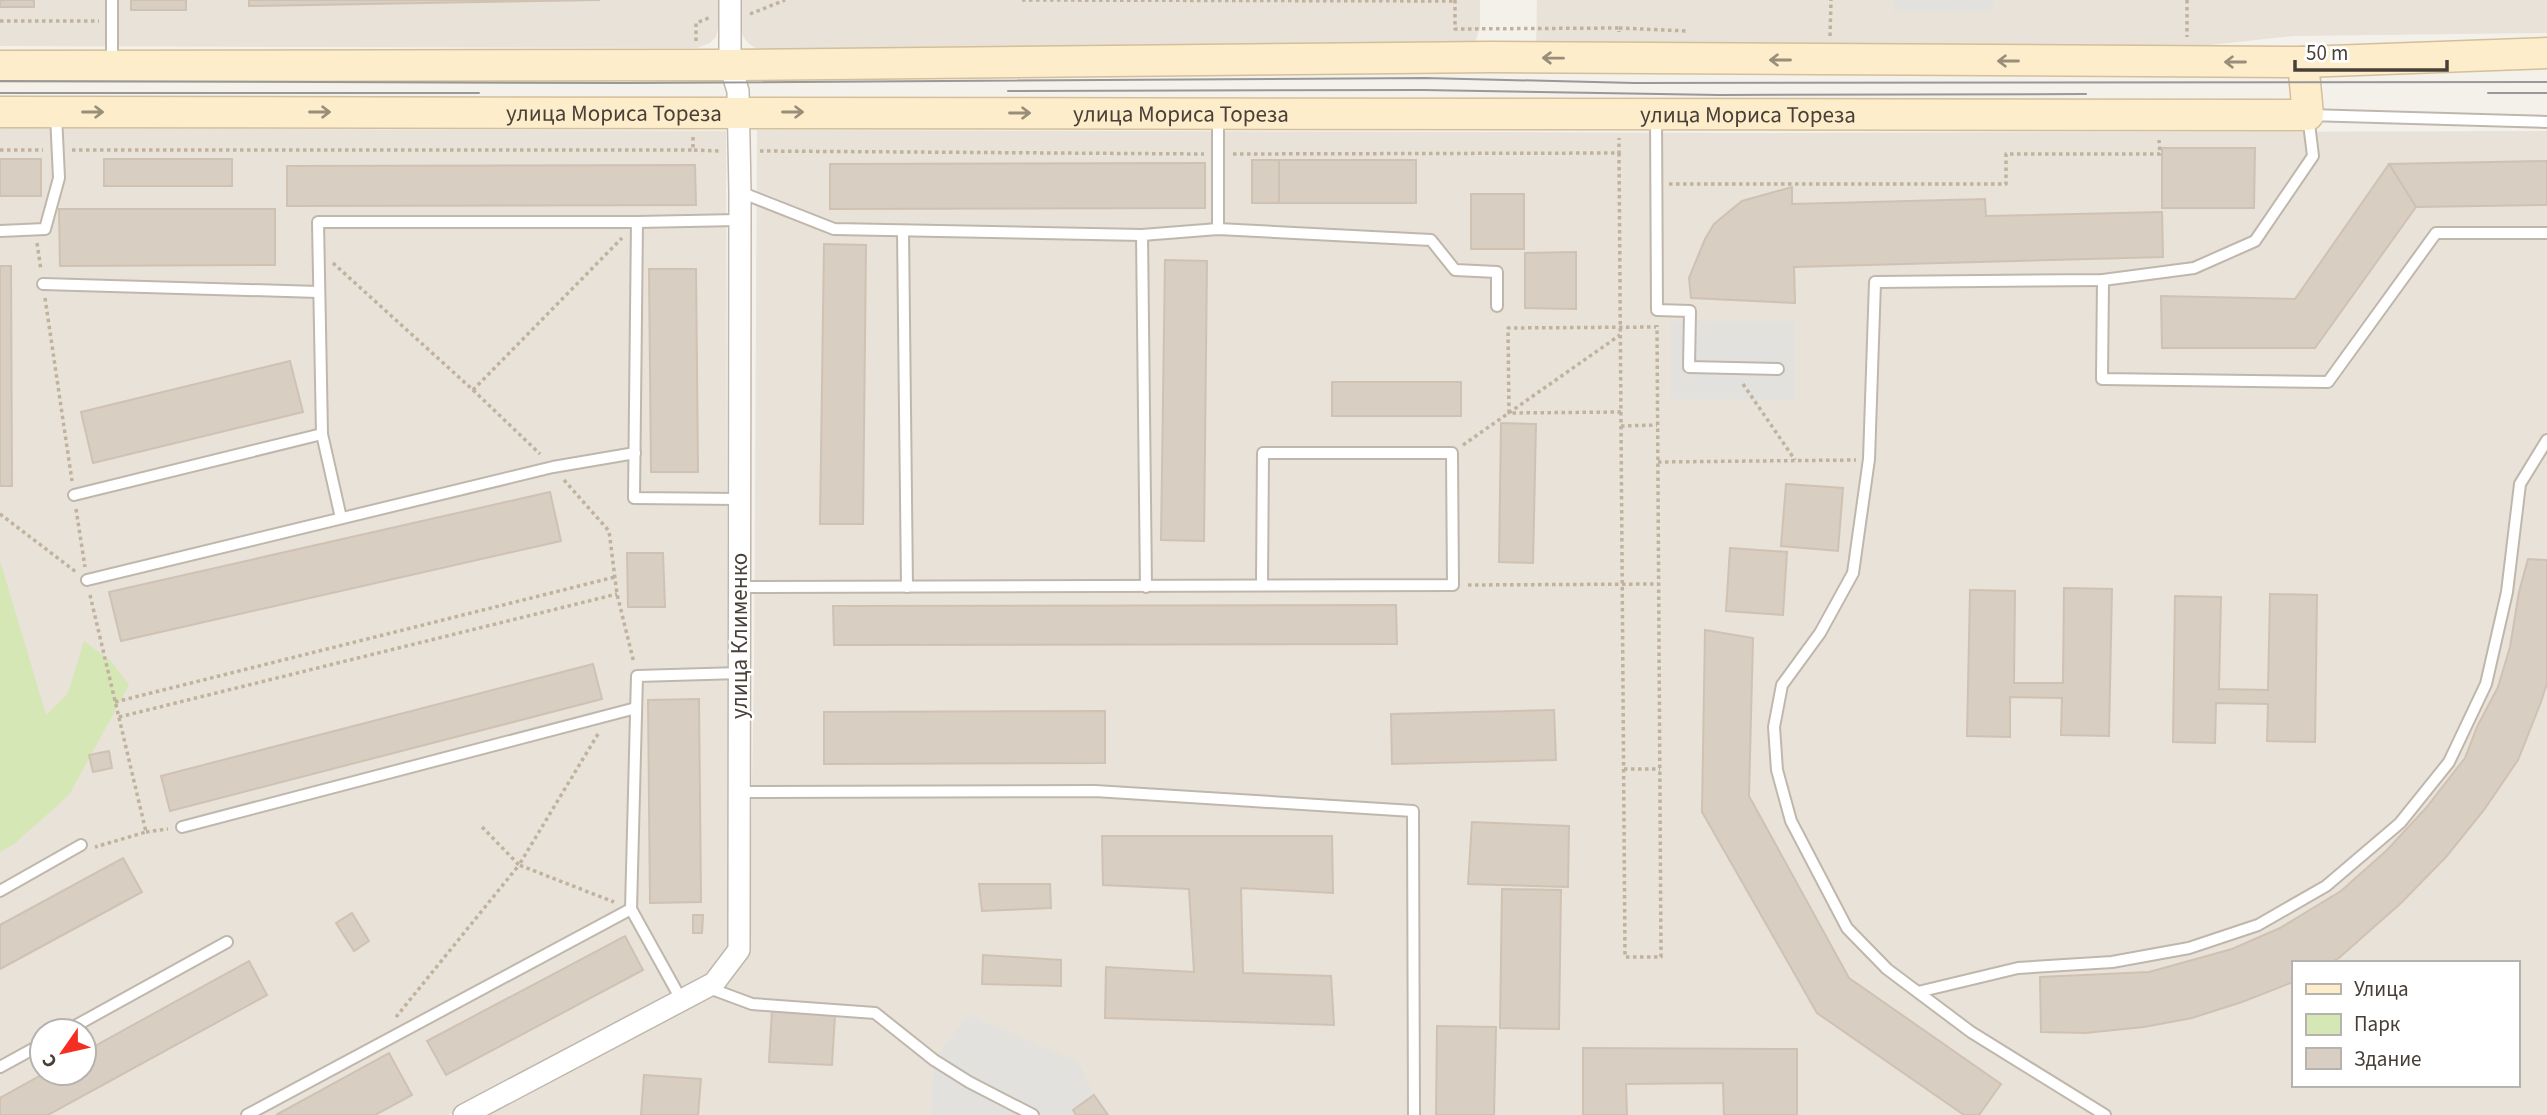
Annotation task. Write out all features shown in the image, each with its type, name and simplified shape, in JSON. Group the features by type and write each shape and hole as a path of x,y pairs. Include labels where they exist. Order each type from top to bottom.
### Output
{"street":[{"name":"улица Клименко","path":"464,1115 707,987 739,950 740,192 738,91 730,65 730,0"},
{"name":"улица Мориса Тореза","path":"0,66 730,65 1491,57 2304,62 2547,53"},
{"path":"2304,62 2308,115"},
{"name":"улица Мориса Тореза","path":"0,112 2308,115"}],"lane":[{"path":"112,0 112,66"},
{"path":"0,231 46,229 59,178 55,112"},
{"path":"1218,113 1218,229"},
{"path":"1656,114 1657,310 1690,311 1689,367 1778,369"},
{"path":"2105,1115 1971,1032 1887,969 1847,928 1791,821 1777,770 1774,727 1782,685 1820,633 1853,573 1868,460 1875,282 2103,280 2194,268 2255,241 2313,156 2308,115 2547,122"},
{"path":"740,192 834,229 1142,234 1218,229 1431,240 1455,270 1497,272 1497,306"},
{"path":"341,518 322,434 318,222 637,222 739,219"},
{"path":"637,222 634,498 740,499"},
{"path":"903,231 907,587"},
{"path":"2103,280 2102,379 2328,382 2436,233 2547,233"},
{"path":"1142,234 1146,587"},
{"path":"44,285 319,292"},
{"path":"74,495 322,434"},
{"path":"1918,992 2018,968 2112,962 2189,948 2258,925 2326,886 2400,823 2449,762 2486,684 2507,592 2521,484 2547,440"},
{"path":"87,580 553,467 635,453"},
{"path":"740,587 1453,585 1452,453 1263,453 1262,585"},
{"path":"682,1000 631,909 637,676 740,673"},
{"path":"182,827 636,708"},
{"path":"738,792 1095,791 1413,811 1415,1115"},
{"path":"0,891 81,845"},
{"path":"247,1115 631,909"},
{"path":"91,1017 227,942"},
{"path":"707,987 752,1004 875,1013 934,1060 1032,1115"},
{"path":"0,1067 28,1052"}],"path":[{"path":"1022,0 1455,1 1455,29"},
{"path":"1830,38 1831,0"},
{"path":"2187,0 2187,40"},
{"path":"0,21 112,21"},
{"path":"1657,184 2006,184 2007,154 2160,154 2159,115"},
{"path":"0,150 693,150"},
{"path":"1619,153 1625,957 1661,957 1657,310"},
{"path":"473,390 637,222"},
{"path":"36,230 87,580 146,832"},
{"path":"318,250 473,390 553,467 609,531 617,594 637,676"},
{"path":"1509,413 1508,328 1657,327"},
{"path":"1452,453 1621,334"},
{"path":"1731,368 1795,460"},
{"path":"1509,413 1621,412"},
{"path":"1621,426 1657,425"},
{"path":"1658,462 1868,460"},
{"path":"0,514 87,580"},
{"path":"115,702 615,577"},
{"path":"1453,585 1658,584"},
{"path":"119,718 617,594"},
{"path":"396,1017 519,865 610,715"},
{"path":"1624,769 1660,769"},
{"path":"81,845 98,848 146,832 182,827"},
{"path":"482,827 519,865 631,909"}],"shaded area":[{"path":"0,0 719,0 719,24 716,37 710,43 697,48 0,46"},
{"path":"740,0 1480,0 1480,28 1475,42 1466,46 757,49 743,36 740,27"},
{"path":"1537,0 2547,0 2547,33 2293,36 2172,49 1536,50"},
{"path":"1894,0 1993,0 1993,11 1894,12"},
{"path":"0,128 726,131 728,947 705,977 448,1115 0,1115"},
{"path":"757,130 1761,133 2547,131 2547,1115 486,1115 703,999 730,980 749,956 754,670"},
{"path":"1671,321 1794,321 1794,400 1671,399"},
{"path":"968,1015 1078,1062 1104,1115 931,1115 934,1060"}],"green space":[{"path":"0,561 46,715 68,693 84,641 111,661 129,685 69,795 15,843 0,852"}],"building":[{"path":"0,0 34,0 34,7 0,7"},
{"path":"131,0 186,0 186,10 131,10"},
{"path":"249,0 600,0 249,6"},
{"path":"2162,148 2255,148 2254,208 2162,208"},
{"path":"0,159 41,159 41,196 0,196"},
{"path":"104,159 232,159 232,186 104,186"},
{"path":"1252,160 1279,160 1279,203 1252,203"},
{"path":"1279,160 1416,160 1416,203 1279,203"},
{"path":"2547,161 2547,205 2416,207 2389,164"},
{"path":"1205,163 1205,208 830,209 830,164"},
{"path":"2389,164 2416,207 2315,348 2162,348 2161,296 2295,299"},
{"path":"695,165 696,205 287,206 287,166"},
{"path":"1792,187 1792,204 1985,199 1986,216 2162,212 2163,257 1794,267 1795,303 1691,298 1689,278 1714,224 1742,201"},
{"path":"1471,194 1524,194 1524,249 1471,249"},
{"path":"59,209 275,209 275,265 60,266"},
{"path":"824,244 866,245 863,524 820,524"},
{"path":"1576,252 1576,309 1525,308 1525,253"},
{"path":"1165,260 1207,261 1204,541 1161,540"},
{"path":"0,266 11,266 12,486 0,486"},
{"path":"649,269 696,269 698,472 651,472"},
{"path":"290,361 303,412 93,463 81,412"},
{"path":"1332,382 1461,382 1461,416 1332,416"},
{"path":"1501,423 1536,424 1533,563 1499,562"},
{"path":"1786,484 1843,488 1838,551 1781,546"},
{"path":"550,492 561,541 121,641 109,592"},
{"path":"1730,548 1787,552 1783,615 1726,611"},
{"path":"627,553 663,553 665,607 628,607"},
{"path":"2528,559 2547,560 2547,683 2541,702 2518,760 2484,810 2446,857 2401,903 2339,958 2334,961 2292,961 2292,982 2242,1002 2192,1018 2144,1027 2085,1033 2041,1032 2040,977 2149,972 2232,949 2280,928 2341,891 2387,850 2426,808 2465,758 2477,727 2498,687 2510,647 2519,592"},
{"path":"2064,588 2112,589 2109,736 2061,735 2062,698 2010,697 2010,737 1967,736 1970,590 2015,591 2014,683 2063,683"},
{"path":"2270,594 2317,595 2315,742 2267,741 2268,704 2216,703 2215,743 2173,742 2175,596 2221,597 2219,689 2268,690"},
{"path":"1396,605 1397,644 834,645 833,606"},
{"path":"1705,630 1753,638 1749,796 1849,978 2001,1084 1979,1115 1964,1115 1817,1013 1702,812"},
{"path":"593,664 602,699 170,811 161,776"},
{"path":"699,699 701,902 650,903 648,700"},
{"path":"1554,710 1556,760 1392,764 1391,714"},
{"path":"1105,711 1105,763 824,764 824,712"},
{"path":"109,751 112,768 93,772 89,755"},
{"path":"1472,822 1569,826 1568,887 1468,884"},
{"path":"1102,836 1332,836 1333,893 1241,888 1243,973 1331,976 1334,1025 1105,1018 1106,967 1194,972 1189,889 1103,885"},
{"path":"123,858 142,892 0,969 0,925"},
{"path":"979,884 1050,884 1051,908 982,911"},
{"path":"1502,889 1561,890 1559,1029 1500,1028"},
{"path":"352,913 369,941 354,951 336,923"},
{"path":"693,915 703,915 702,933 693,933"},
{"path":"625,936 643,970 446,1075 427,1041"},
{"path":"983,955 1061,960 1061,986 982,984"},
{"path":"249,961 267,995 48,1115 0,1115 0,1098 28,1082 28,1087 98,1087 98,1044"},
{"path":"772,1010 835,1014 832,1065 769,1062"},
{"path":"1437,1026 1496,1027 1494,1115 1436,1115"},
{"path":"1583,1048 1797,1049 1797,1115 1724,1115 1723,1083 1626,1084 1627,1115 1583,1115"},
{"path":"389,1053 412,1095 375,1115 276,1115"},
{"path":"644,1075 701,1079 698,1115 641,1115"},
{"path":"1094,1095 1108,1115 1076,1115 1073,1110"}],"tram line":[{"path":"0,81 624,83 1425,78 1634,83 2547,82"},
{"path":"1008,91 1423,90 1719,95 2086,94"},
{"path":"0,93 479,93"},
{"path":"2488,93 2547,93"}]}
